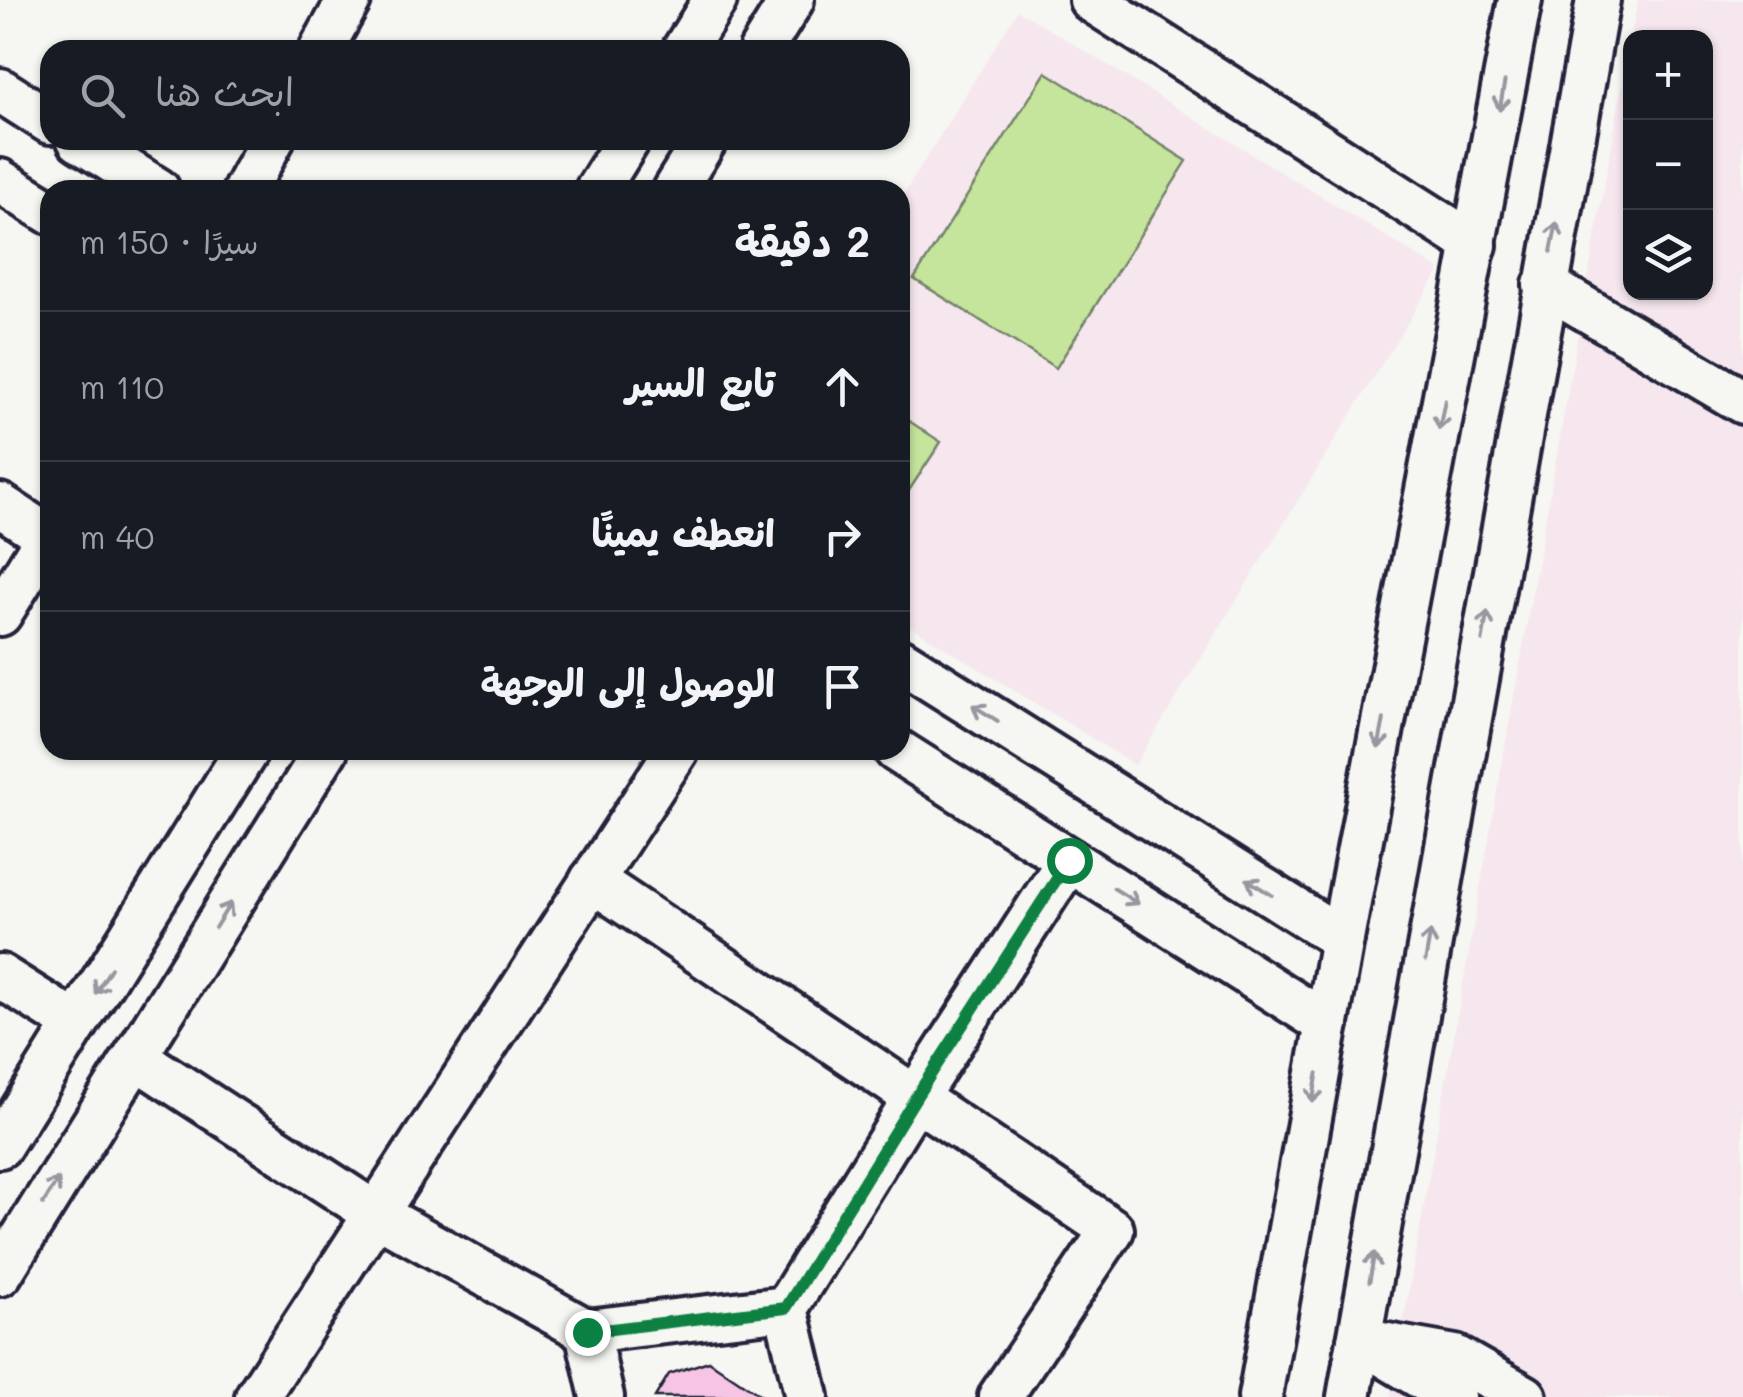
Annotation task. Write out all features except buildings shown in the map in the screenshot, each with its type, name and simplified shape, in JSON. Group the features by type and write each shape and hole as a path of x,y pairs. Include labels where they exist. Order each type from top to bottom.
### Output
{"street":[{"path":"326,40 348,0"},
{"path":"690,40 715,0"},
{"path":"767,40 792,0"},
{"path":"1091,0 1142,13 1475,245"},
{"path":"1260,1397 1342,939 1520,0"},
{"path":"1349,1397 1598,0"},
{"path":"0,90 40,116"},
{"path":"95,150 142,180"},
{"path":"250,180 266,150"},
{"path":"602,180 622,150"},
{"path":"680,180 699,150"},
{"path":"0,180 40,206"},
{"path":"1545,285 1743,402"},
{"path":"0,505 40,531"},
{"path":"0,614 40,551"},
{"path":"910,666 1342,939"},
{"path":"910,759 1327,1024"},
{"path":"0,1146 241,760"},
{"path":"0,1274 320,760"},
{"path":"257,1397 670,760"},
{"path":"807,1397 786,1308 1069,860"},
{"path":"592,880 1112,1230 1000,1397"},
{"path":"0,976 76,1024"},
{"path":"135,1057 376,1214 587,1332 786,1308"},
{"path":"587,1332 602,1397"},
{"path":"1359,1340 1454,1397"},
{"path":"1359,1340 1455,1357 1525,1397"}],"shaded area":[{"path":"1638,0 1743,0 1743,1397 1390,1397 1623,81 1623,300 1713,300 1713,30 1632,30"},
{"path":"1018,10 1440,270 1135,765 910,626 910,184"}],"green space":[{"path":"1046,72 1187,161 1056,368 914,279"},
{"path":"910,422 941,442 910,489"}],"route":[{"path":"587,1332 786,1308 1069,860"}]}
